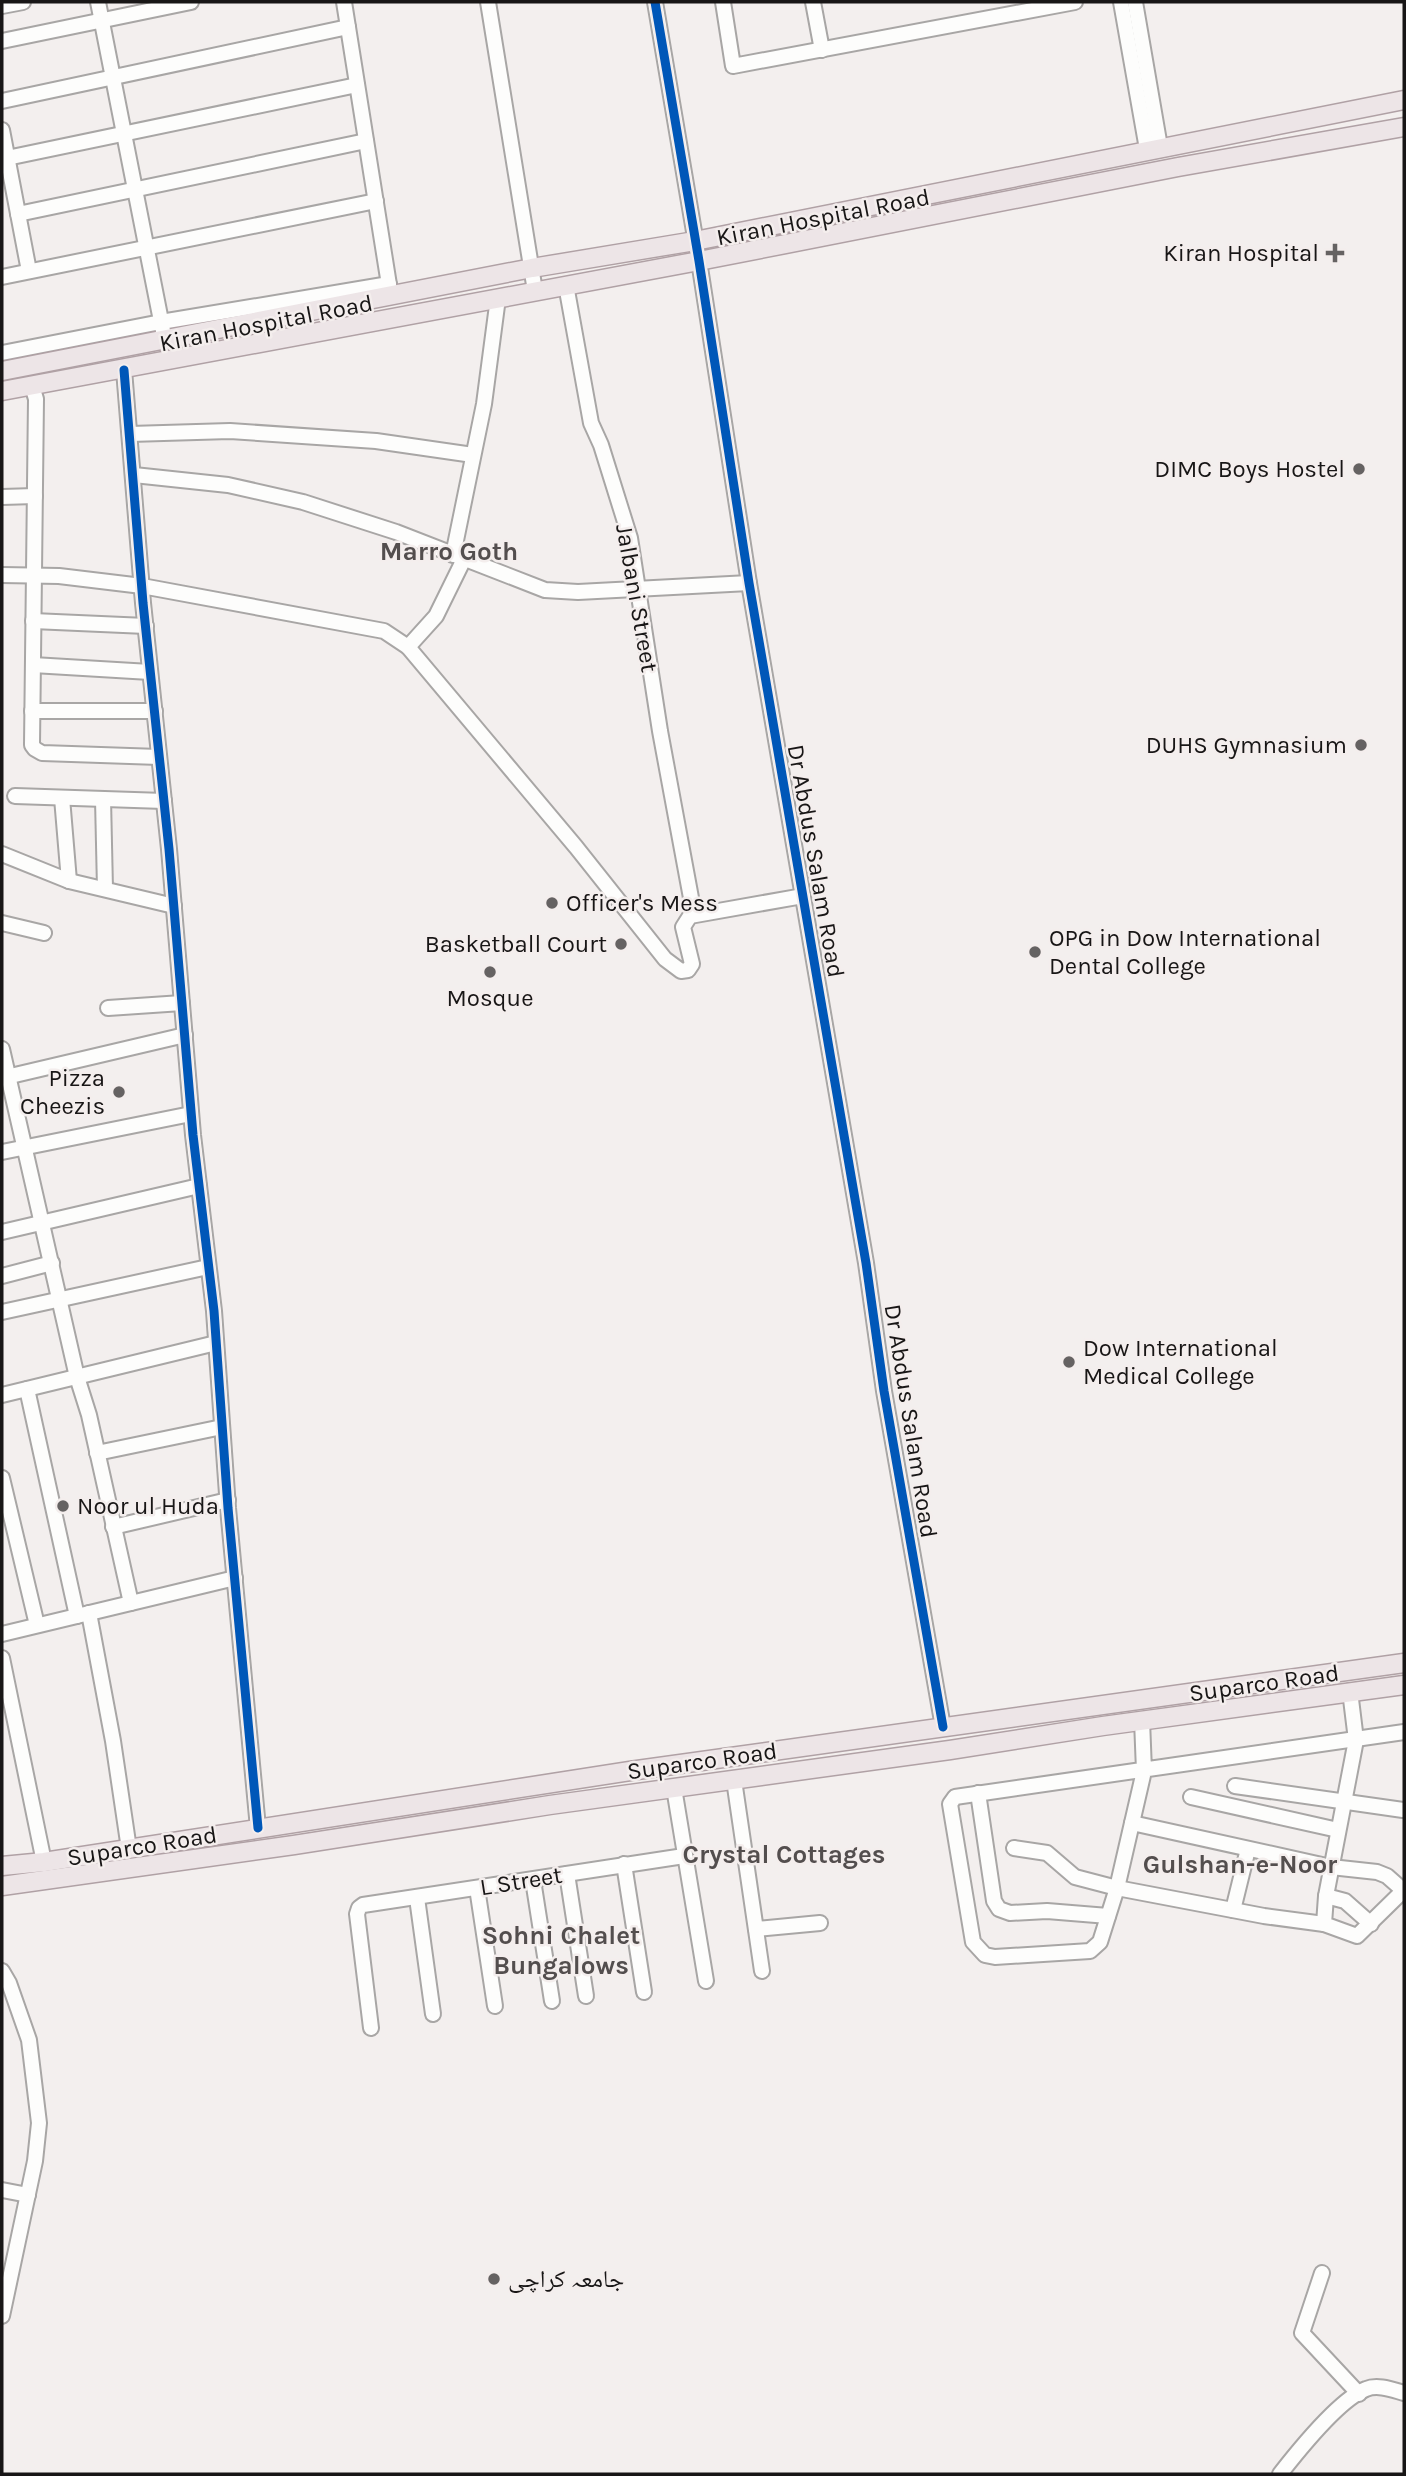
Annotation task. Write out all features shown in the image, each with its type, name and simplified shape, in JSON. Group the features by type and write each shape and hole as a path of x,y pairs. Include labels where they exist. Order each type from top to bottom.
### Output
{"main road":[{"name":"Kiran Hospital Road","path":"2,371 163,331 390,289 695,241 1402,100"},
{"path":"1402,100 1404,127"},
{"name":"Kiran Hospital Road","path":"2,391 699,261 1178,167 1404,127"},
{"path":"1049,171 1052,193"},
{"name":"Suparco Road","path":"2,1886 129,1849 258,1828 630,1771 1404,1663"},
{"name":"Suparco Road","path":"2,1866 44,1862 70,1866 294,1844 1142,1720 1404,1685"},
{"path":"1100,1707 1103,1726"},
{"path":"546,1785 550,1805"}],"street":[{"path":"2,6 23,2"},
{"path":"2,353 163,331 98,2"},
{"path":"2,41 191,2"},
{"path":"344,2 390,289"},
{"path":"488,2 535,291"},
{"name":"Dr Abdus Salam Road","path":"654,2 699,261 749,583 866,1263 884,1391 943,1727"},
{"path":"723,2 733,66 1075,2"},
{"path":"813,2 822,50"},
{"path":"1121,2 1141,70"},
{"path":"1135,2 1141,70 1154,148"},
{"path":"2,101 348,27"},
{"path":"7,158 357,85"},
{"path":"2,130 29,271"},
{"path":"18,214 366,141"},
{"path":"2,277 376,201"},
{"name":"Jalbani Street","path":"566,285 591,423 601,445 629,538 694,914"},
{"path":"408,647 436,616 458,557 473,455 484,404 498,298"},
{"path":"124,370 191,1114 216,1343 258,1828"},
{"path":"32,386 36,399 32,745 37,751 159,757"},
{"path":"130,434 230,431 376,441 473,455"},
{"path":"134,475 228,485 303,502 396,532 545,590 578,592 749,583"},
{"path":"2,497 35,496"},
{"path":"2,575 59,576 142,586 384,631 408,647 576,847 665,959 681,971 688,970 692,964 683,927 686,920 694,914 803,896"},
{"path":"33,621 146,626"},
{"path":"33,665 150,672"},
{"path":"32,710 155,711"},
{"path":"15,796 164,801"},
{"path":"62,797 69,881"},
{"path":"103,799 105,889"},
{"path":"2,854 69,881 174,905"},
{"path":"2,923 44,933"},
{"path":"108,1008 182,1003"},
{"path":"5,1077 185,1035"},
{"path":"2,1049 5,1077 43,1222 131,1603"},
{"path":"2,1152 191,1114"},
{"path":"2,1232 199,1186"},
{"path":"2,1276 52,1263"},
{"path":"2,1312 208,1267"},
{"path":"2,1395 216,1343"},
{"path":"27,1389 113,1741 129,1849"},
{"path":"97,1454 222,1427"},
{"path":"2,1478 37,1625"},
{"path":"113,1527 228,1500"},
{"path":"2,1633 235,1578"},
{"path":"2,1658 44,1862"},
{"path":"1324,1924 1331,1867 1356,1740 1350,1691"},
{"path":"1142,1720 1144,1771 1117,1888 1100,1942 1090,1951 995,1957 985,1955 973,1942 950,1804 952,1799 960,1795 1144,1771 1404,1732"},
{"path":"734,1780 762,1971"},
{"path":"1235,1786 1404,1810"},
{"path":"674,1788 706,1981"},
{"path":"978,1793 994,1901 999,1909 1010,1913 1047,1910 1108,1916"},
{"path":"1191,1797 1338,1830"},
{"path":"1014,1848 1047,1853 1075,1877 1117,1888 1233,1910 1324,1924 1353,1937 1361,1934 1404,1891 1387,1876 1377,1872 1331,1867 1132,1823"},
{"path":"1233,1910 1248,1849"},
{"name":"L Street","path":"371,2028 357,1914 363,1905 684,1856"},
{"path":"624,1864 643,1992"},
{"path":"567,1874 586,1996"},
{"path":"533,1880 552,2001"},
{"path":"477,1888 495,2006"},
{"path":"1326,1896 1345,1901 1371,1924"},
{"path":"417,1898 433,2014"},
{"path":"756,1929 820,1923"},
{"path":"2,1971 9,1983 29,2040 39,2123 28,2195 7,2272 2,2316"},
{"path":"2,2190 28,2195"},
{"path":"1322,2273 1302,2333 1359,2393"},
{"path":"1280,2474 1310,2436 1359,2393 1368,2388 1384,2387 1404,2393"}],"cycle path":[{"path":"655,2 749,583 943,1727"},
{"path":"124,370 193,1135 214,1311 228,1508 258,1828"}],"place":[{"name":"Kiran Hospital","path":"1335,253"},
{"name":"DIMC Boys Hostel","path":"1359,469"},
{"name":"DUHS Gymnasium","path":"1361,745"},
{"name":"Officer's Mess","path":"552,903"},
{"name":"Basketball Court","path":"621,944"},
{"name":"OPG in Dow International Dental College","path":"1035,952"},
{"name":"Mosque","path":"490,972"},
{"name":"Pizza Cheezis","path":"119,1092"},
{"name":"Dow International Medical College","path":"1069,1362"},
{"name":"Noor ul Huda","path":"63,1506"},
{"name":"جامعہ کراچی","path":"494,2279"}],"district":[{"name":"Marro Goth","path":"449,551"},
{"name":"Crystal Cottages","path":"784,1854"},
{"name":"Gulshan-e-Noor","path":"1240,1864"},
{"name":"Sohni Chalet Bungalows","path":"561,1950"}]}
